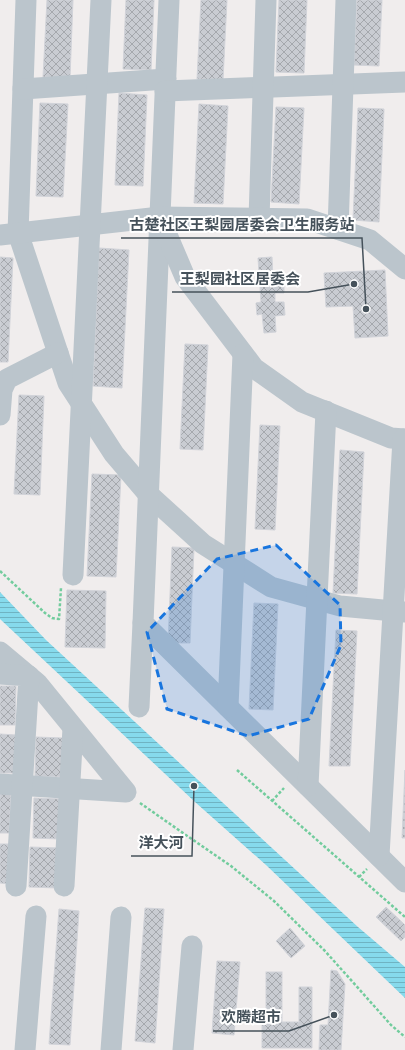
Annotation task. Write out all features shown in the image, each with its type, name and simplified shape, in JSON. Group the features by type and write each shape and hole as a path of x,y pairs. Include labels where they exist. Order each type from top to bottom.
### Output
{"lane":[{"path":"26,0 23,89 9,234 58,353 68,383 114,454 148,494 203,544 271,587 340,606 399,612"},
{"path":"73,575 101,0"},
{"path":"139,707 169,0"},
{"path":"259,218 266,0"},
{"path":"338,229 346,0"},
{"path":"23,89 97,84 264,87 405,82"},
{"path":"9,234 160,217 307,219 370,240 405,269"},
{"path":"160,217 186,277 254,368 302,402 391,438 404,439 399,612 379,856"},
{"path":"0,415 3,378 58,353"},
{"path":"228,707 243,354"},
{"path":"308,786 326,411"},
{"path":"142,623 405,882"},
{"path":"0,652 37,683 126,792"},
{"path":"0,674 28,676"},
{"path":"16,886 28,676"},
{"path":"64,886 73,728"},
{"path":"0,784 126,792"},
{"path":"25,1050 36,916"},
{"path":"111,1050 121,917"},
{"path":"183,1050 192,946"}],"path":[{"path":"0,572 45,613 52,618 59,619 62,583 73,575"},
{"path":"237,770 405,917"},
{"path":"126,792 182,833 231,866 274,900 335,962 391,1025 405,1037"}],"highlighted area":[{"path":"276,545 340,605 341,645 309,719 248,736 167,709 147,632 217,559"}],"water":[{"path":"0,592 46,640 358,927 405,967 405,998 266,865 195,802 0,619"}],"building":[{"path":"47,0 73,0 70,78 43,77"},
{"path":"126,0 154,0 151,70 123,69"},
{"path":"201,0 227,0 223,80 197,79"},
{"path":"279,0 307,0 304,73 276,72"},
{"path":"357,0 382,0 379,66 354,65"},
{"path":"119,93 147,95 143,186 115,185"},
{"path":"40,103 68,104 63,197 36,196"},
{"path":"199,104 228,106 223,204 194,203"},
{"path":"276,107 304,108 299,204 271,202"},
{"path":"358,108 384,109 379,222 353,220"},
{"path":"99,248 129,250 122,388 93,386"},
{"path":"0,257 13,258 8,362 0,362"},
{"path":"272,257 273,280 284,279 284,293 275,293 275,302 284,302 285,315 275,316 276,332 264,333 262,314 257,315 256,303 261,302 258,258"},
{"path":"385,270 388,336 355,338 353,306 326,307 324,273"},
{"path":"185,344 208,345 203,450 180,449"},
{"path":"19,395 44,396 40,495 14,494"},
{"path":"260,425 280,426 275,530 255,529"},
{"path":"340,450 364,452 357,594 333,593"},
{"path":"92,474 121,475 116,577 87,576"},
{"path":"172,547 194,548 190,643 168,643"},
{"path":"67,590 106,591 105,648 65,647"},
{"path":"254,603 278,604 273,710 249,709"},
{"path":"336,630 357,631 350,766 329,766"},
{"path":"0,686 16,686 15,725 0,725"},
{"path":"0,734 16,735 15,773 0,773"},
{"path":"36,737 63,738 61,777 35,776"},
{"path":"405,770 405,838 402,838"},
{"path":"0,793 11,794 9,833 0,833"},
{"path":"34,798 61,799 59,839 33,838"},
{"path":"0,844 11,844 10,884 0,883"},
{"path":"30,847 59,848 58,888 29,887"},
{"path":"386,907 405,925 405,937 401,941 376,917"},
{"path":"145,908 164,909 155,1043 135,1041"},
{"path":"59,909 79,911 70,1045 49,1044"},
{"path":"290,928 305,946 291,958 276,941"},
{"path":"217,961 240,962 234,1035 212,1033"},
{"path":"331,970 337,971 345,984 341,1050 319,1050 320,1025 328,1025"},
{"path":"266,972 282,972 282,1022 266,1022"},
{"path":"299,987 312,987 312,1048 262,1048 262,1022 299,1022"}],"place":[{"name":"王梨园社区居委会","path":"354,284"},
{"name":"古楚社区王梨园居委会卫生服务站","path":"366,309"},
{"name":"洋大河","path":"194,786"},
{"name":"欢腾超市","path":"334,1015"}]}
